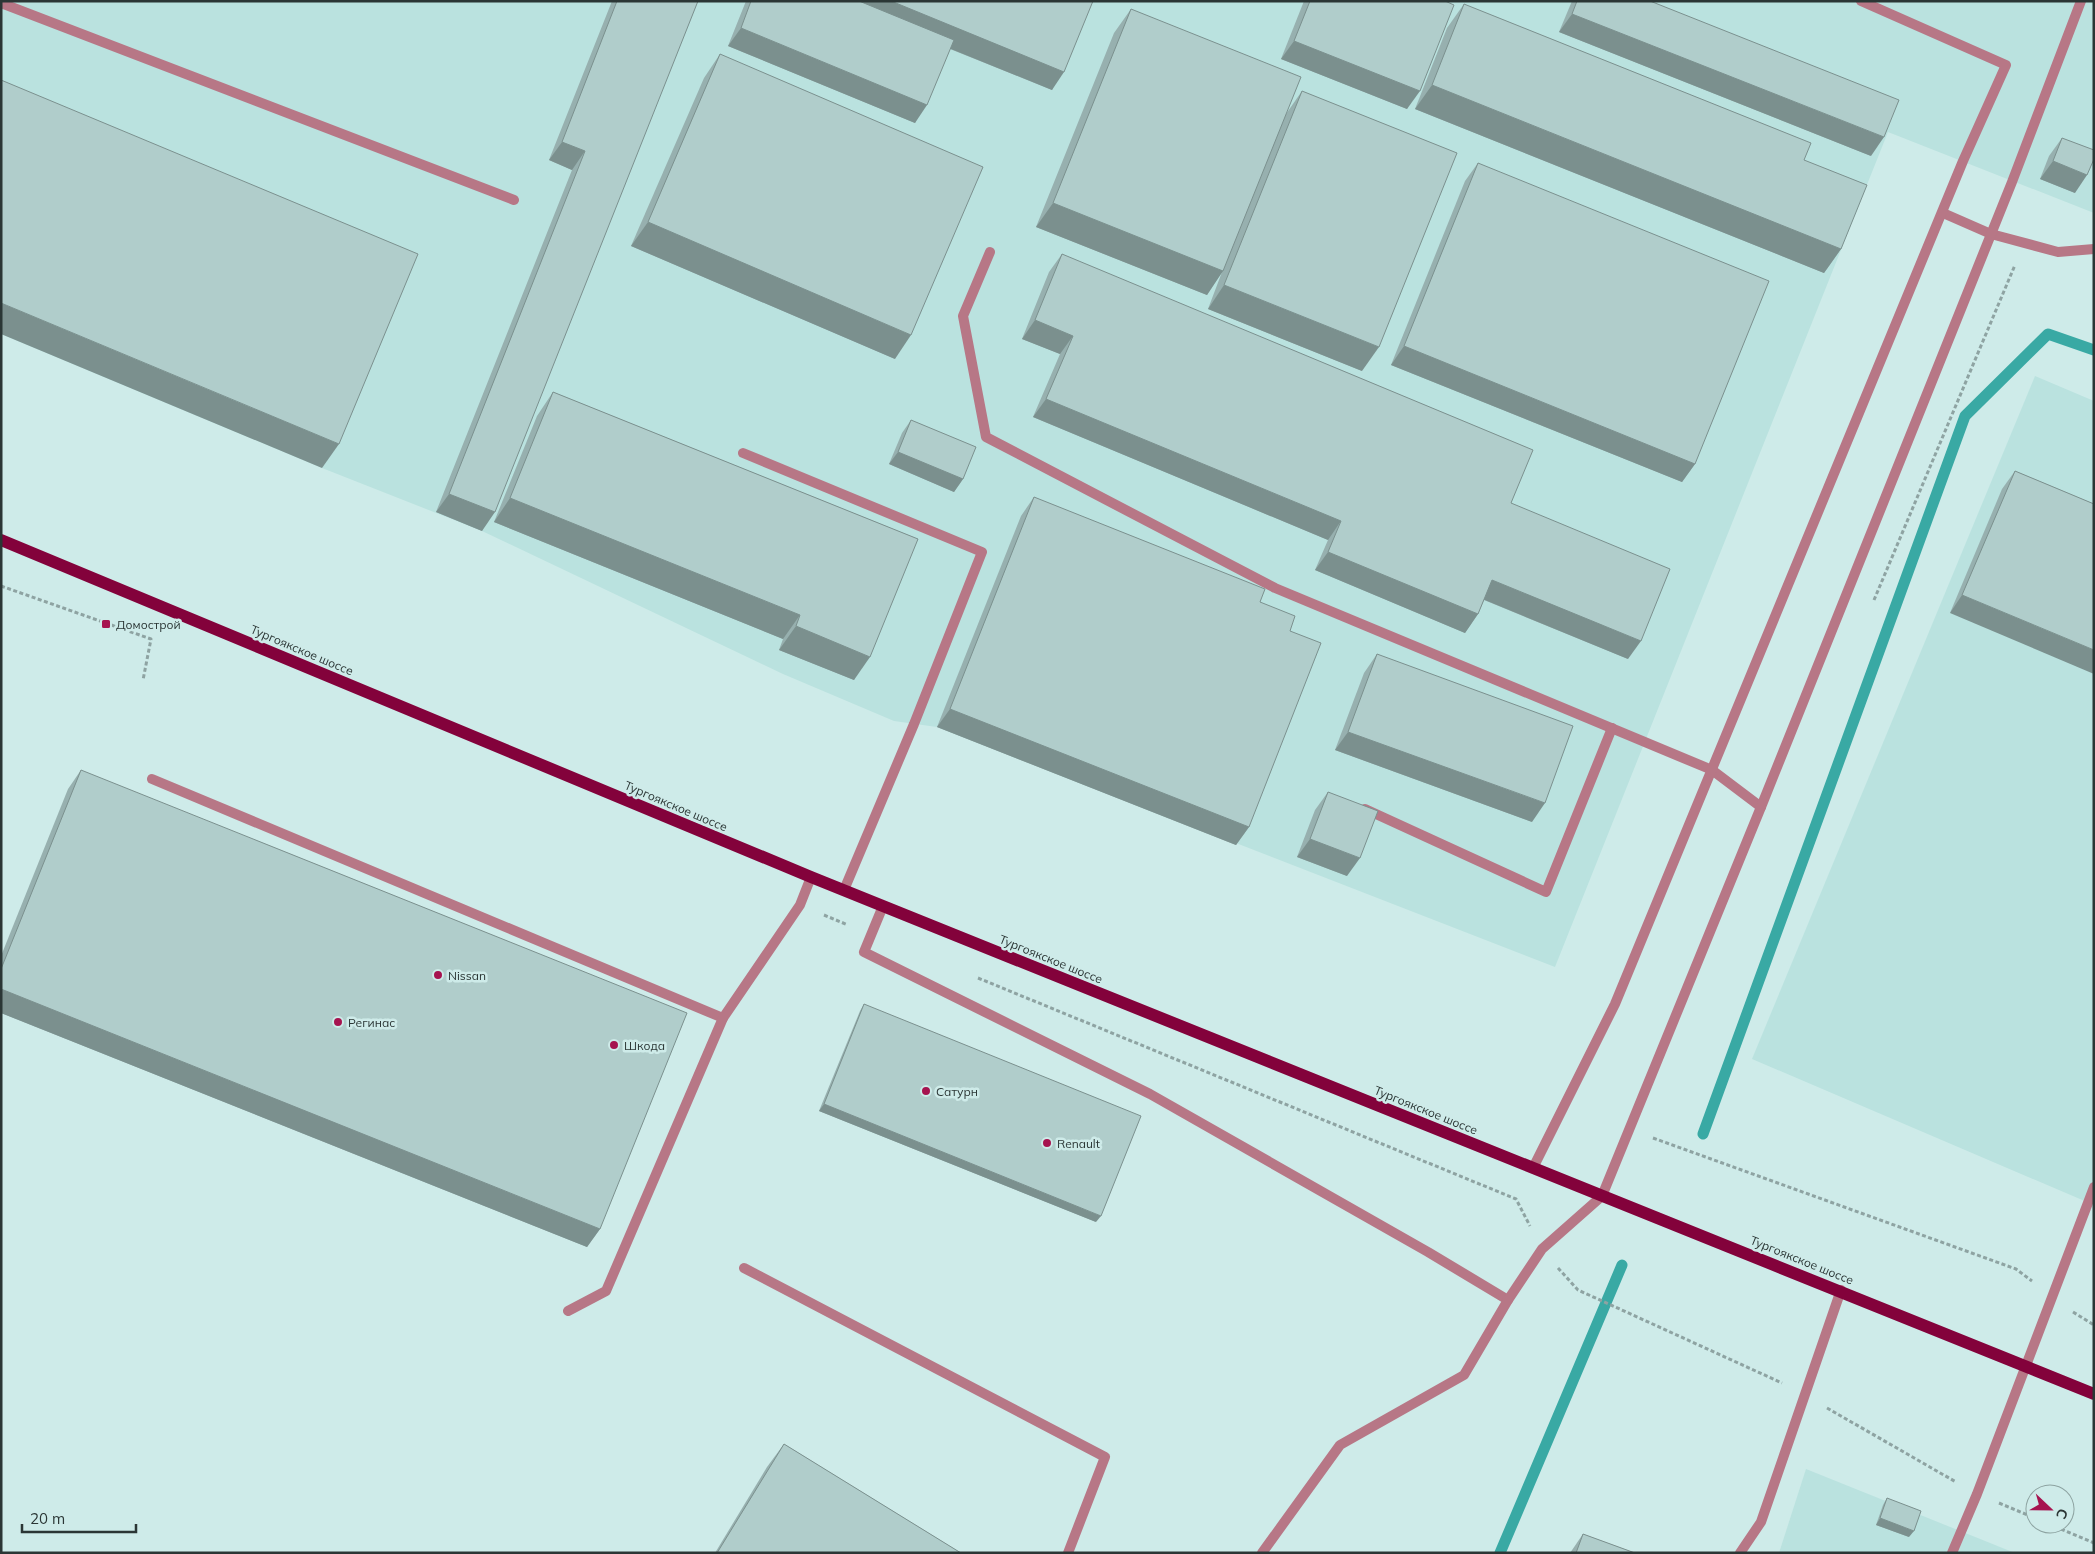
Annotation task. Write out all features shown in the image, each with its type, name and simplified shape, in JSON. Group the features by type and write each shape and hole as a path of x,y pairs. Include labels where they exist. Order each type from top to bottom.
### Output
{"main road":[{"name":"Тургоякское шоссе","path":"1,540 883,906 1602,1196 1841,1290 2094,1394"}],"lane":[{"path":"1533,1168 1615,1004 2006,64 1861,1"},
{"path":"1262,1553 1340,1445 1464,1375 1508,1300 1542,1249 1602,1196 1761,807 1991,234 2082,1"},
{"path":"1,3 514,200"},
{"path":"1943,213 1991,234 2024,244 2058,252 2094,249"},
{"path":"990,252 963,316 986,437 1275,588 1712,770 1761,807"},
{"path":"743,453 982,552 914,724 844,890"},
{"path":"1351,802 1546,892 1612,728"},
{"path":"152,779 723,1018"},
{"path":"568,1311 606,1292 723,1018 800,905 811,876"},
{"path":"883,906 864,952 1150,1094 1428,1252 1508,1300"},
{"path":"1952,1553 1977,1494 2094,1187"},
{"path":"744,1268 1105,1457 1068,1553"},
{"path":"1740,1553 1760,1522 1841,1290"}],"path":[{"path":"1873,602 2024,244"},
{"path":"1,586 150,639 143,680"},
{"path":"800,905 872,934"},
{"path":"973,976 1516,1200 1542,1249"},
{"path":"1649,1136 2016,1269 2088,1323 2094,1325"},
{"path":"1578,1290 1773,1377 1977,1494 2025,1514"},
{"path":"2074,1534 2094,1542"}],"shaded area":[{"path":"1,1 2094,1 2094,213 1888,132 1555,967 937,727 894,721 783,674 482,531 322,468 1,334"},
{"path":"2035,376 2094,401 2094,1205 1752,1059"},
{"path":"1806,1469 2015,1553 1779,1553"}],"building":[{"path":"617,1 698,1 495,512 449,494 585,151 562,142"},
{"path":"751,1 859,1 954,40 927,105 741,28"},
{"path":"891,1 1093,1 1064,72"},
{"path":"1310,1 1445,1 1454,5 1420,91 1294,41"},
{"path":"1577,1 1650,1 1899,100 1884,137 1572,14"},
{"path":"1464,4 1811,143 1804,160 1867,185 1841,249 1432,85"},
{"path":"1131,9 1301,77 1223,271 1053,203"},
{"path":"720,54 983,167 911,335 648,222"},
{"path":"1,80 418,254 339,444 1,303"},
{"path":"1302,91 1457,153 1379,347 1224,285"},
{"path":"2062,138 2094,150 2094,159 2087,175 2053,161"},
{"path":"1478,163 1769,281 1695,464 1404,346"},
{"path":"1062,254 1533,450 1511,503 1670,569 1641,641 1492,580 1478,614 1328,552 1341,521 1046,399 1073,336 1035,320"},
{"path":"553,392 918,539 870,657 796,626 800,615 510,498"},
{"path":"911,420 976,447 963,479 898,452"},
{"path":"2015,471 2094,504 2094,650 1962,595"},
{"path":"1034,497 1265,589 1260,602 1295,616 1290,631 1321,643 1249,827 950,709"},
{"path":"1377,654 1573,726 1545,803 1348,732"},
{"name":"Регинас","path":"81,770 687,1013 600,1229 1,989 1,969"},
{"path":"1328,792 1378,811 1360,858 1310,839"},
{"path":"864,1004 1141,1116 1101,1216 824,1104"},
{"path":"784,1444 961,1553 717,1553"},
{"path":"1887,1498 1921,1511 1914,1531 1880,1518"},
{"path":"1583,1534 1635,1553 1576,1553"}],"waterway":[{"path":"1703,1134 1965,416 2048,334 2094,350"},
{"path":"1500,1553 1622,1265"}],"place":[{"name":"Домострой","path":"106,624"},
{"name":"Nissan","path":"438,975"},
{"name":"Регинас","path":"338,1022"},
{"name":"Шкода","path":"614,1045"},
{"name":"Сатурн","path":"926,1091"},
{"name":"Renault","path":"1047,1143"}]}
